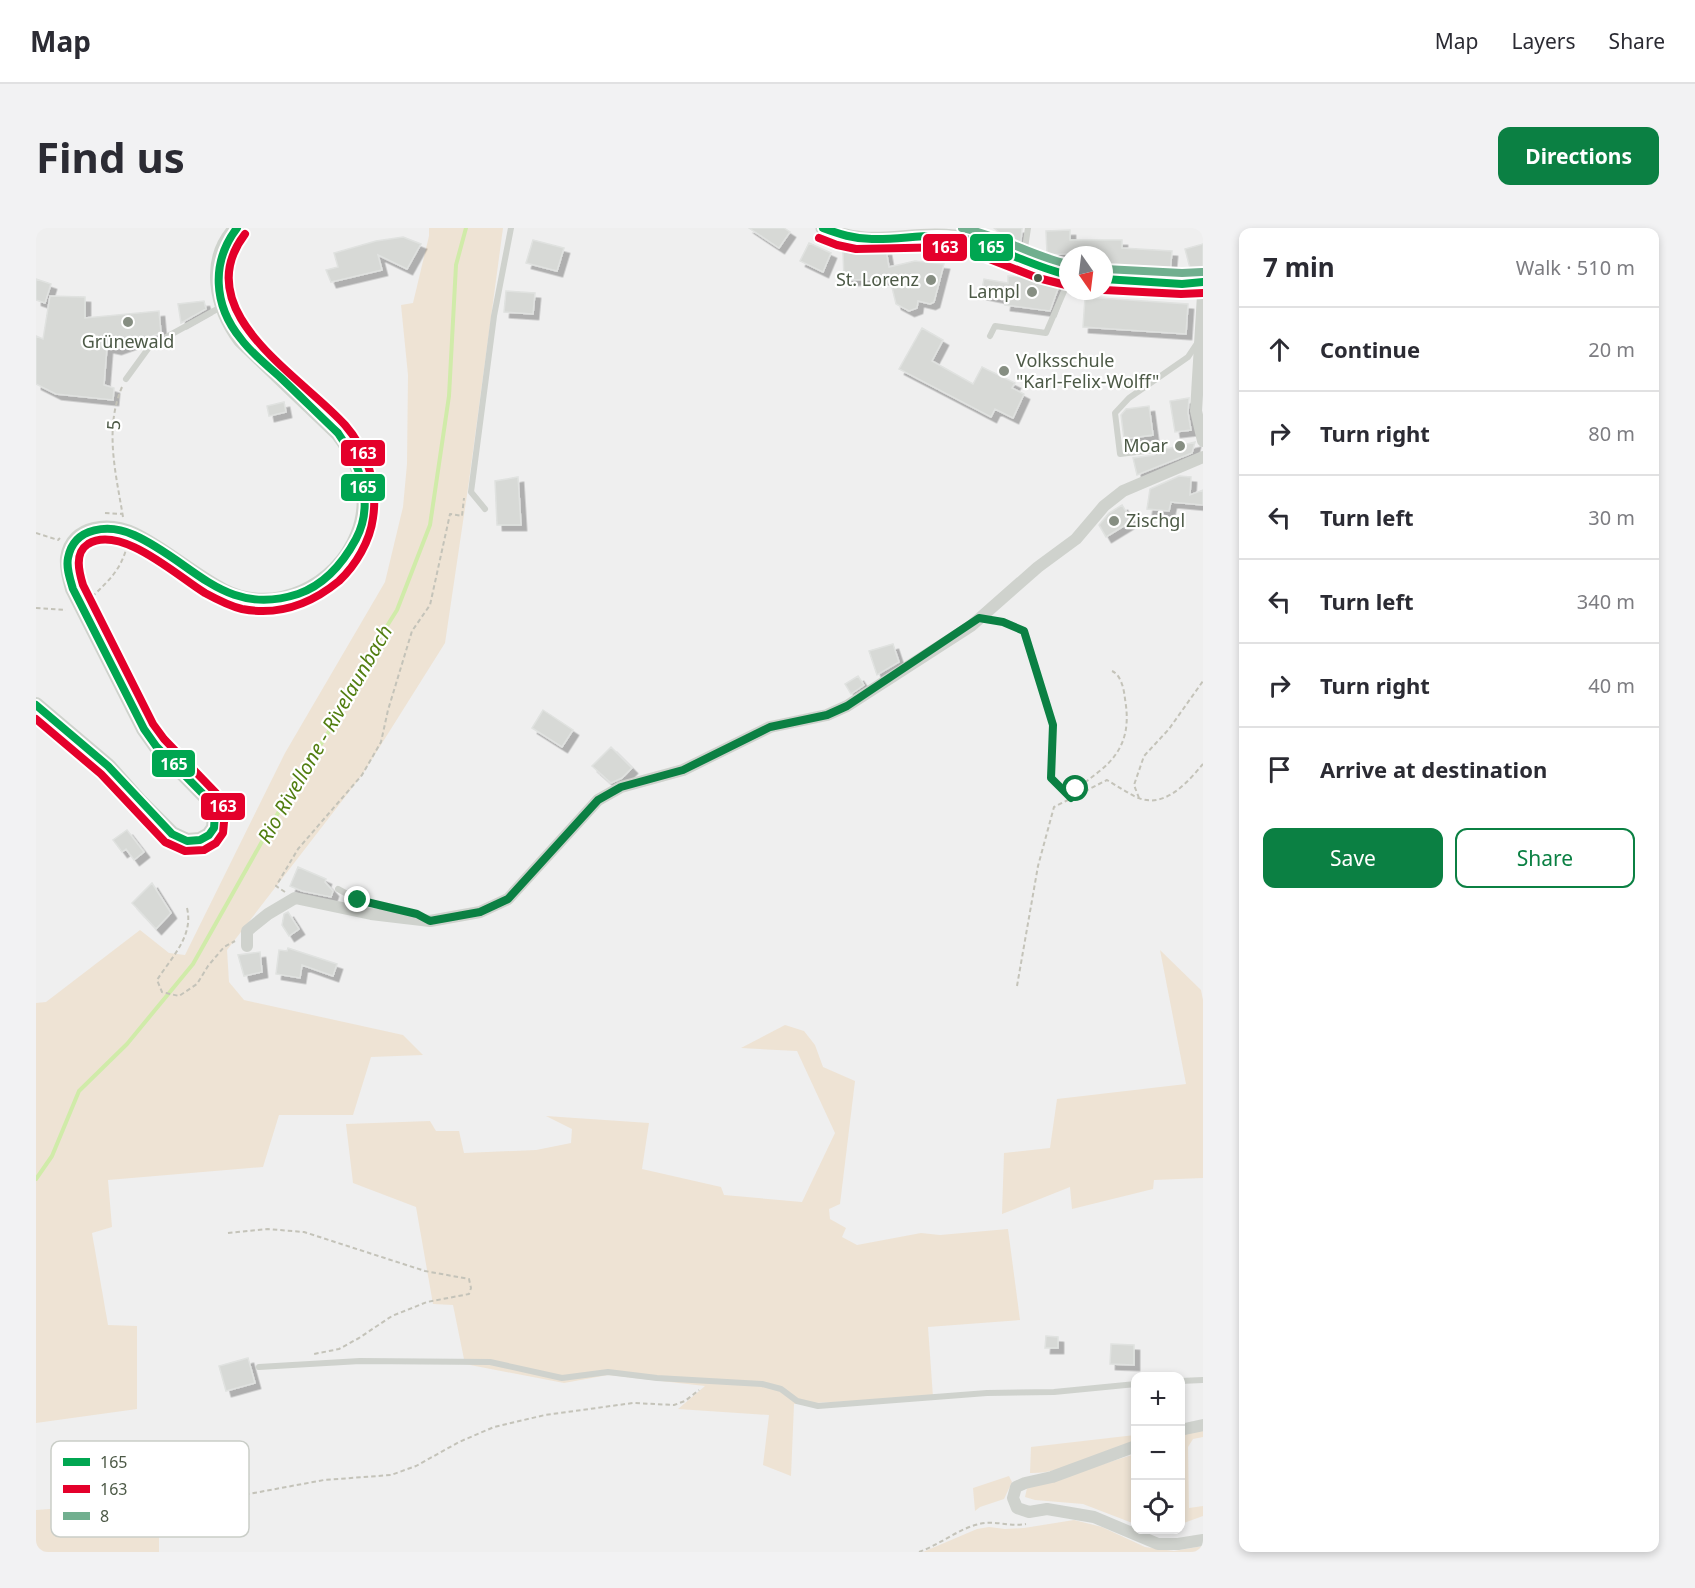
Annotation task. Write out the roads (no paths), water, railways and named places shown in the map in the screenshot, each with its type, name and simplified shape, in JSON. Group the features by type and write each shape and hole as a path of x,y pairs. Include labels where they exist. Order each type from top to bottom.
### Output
{"main road":[{"path":"36,705 108,766 172,834 187,841 200,840 209,835 214,828 215,814 208,799 156,746 144,729 81,606 69,575 68,558 73,544 85,532 100,527 117,529 135,536 224,592 255,599 287,597 307,591 326,579 341,565 353,547 365,511 365,494 357,462 338,433 241,340 229,324 222,306 218,286 219,268 224,249 237,228"}],"street":[{"path":"823,228 837,235 863,240 926,236 953,237 989,246 1059,273"},
{"path":"1113,280 1182,284 1203,282"},
{"path":"1203,295 1196,411 1203,441"},
{"path":"247,946 247,931 268,914 295,898 371,914 430,921 480,912 508,899 598,800 621,787 683,770 770,727 827,715 847,706 979,618 1038,567 1076,539 1104,506 1124,491 1203,457"},
{"path":"1185,1429 1203,1425"},
{"path":"1131,1448 1052,1478 1016,1487 1013,1498 1017,1508 1029,1512 1047,1509 1094,1517 1158,1544 1203,1540"}],"lane":[{"path":"485,509 471,492 494,316 511,228"},
{"path":"1023,261 1028,228"},
{"path":"990,336 995,326 1046,333 1060,300"},
{"path":"126,379 150,346 222,306"},
{"path":"1153,450 1120,454 1115,413 1129,398 1188,357 1200,339"},
{"path":"338,889 358,900 417,914 430,921"},
{"path":"259,1367 360,1361 490,1362 561,1378 608,1372 657,1378 762,1384 782,1389 796,1401 818,1406 987,1393 1054,1392 1131,1384"},
{"path":"1185,1380 1203,1380"}],"waterway":[{"name":"Rio Rivellone - Rivelaunbach","path":"36,1179 52,1156 79,1091 127,1044 193,964 282,806 338,717 375,645 397,610 430,525 449,396 456,265 466,228"}],"place":[{"name":"St. Lorenz","path":"931,280"},
{"name":"Lampl","path":"1032,292"},
{"name":"Grünewald","path":"128,322"},
{"name":"Volksschule \"Karl-Felix-Wolff\"","path":"1004,371"},
{"name":"Moar","path":"1180,446"},
{"name":"Zischgl","path":"1114,521"}]}
